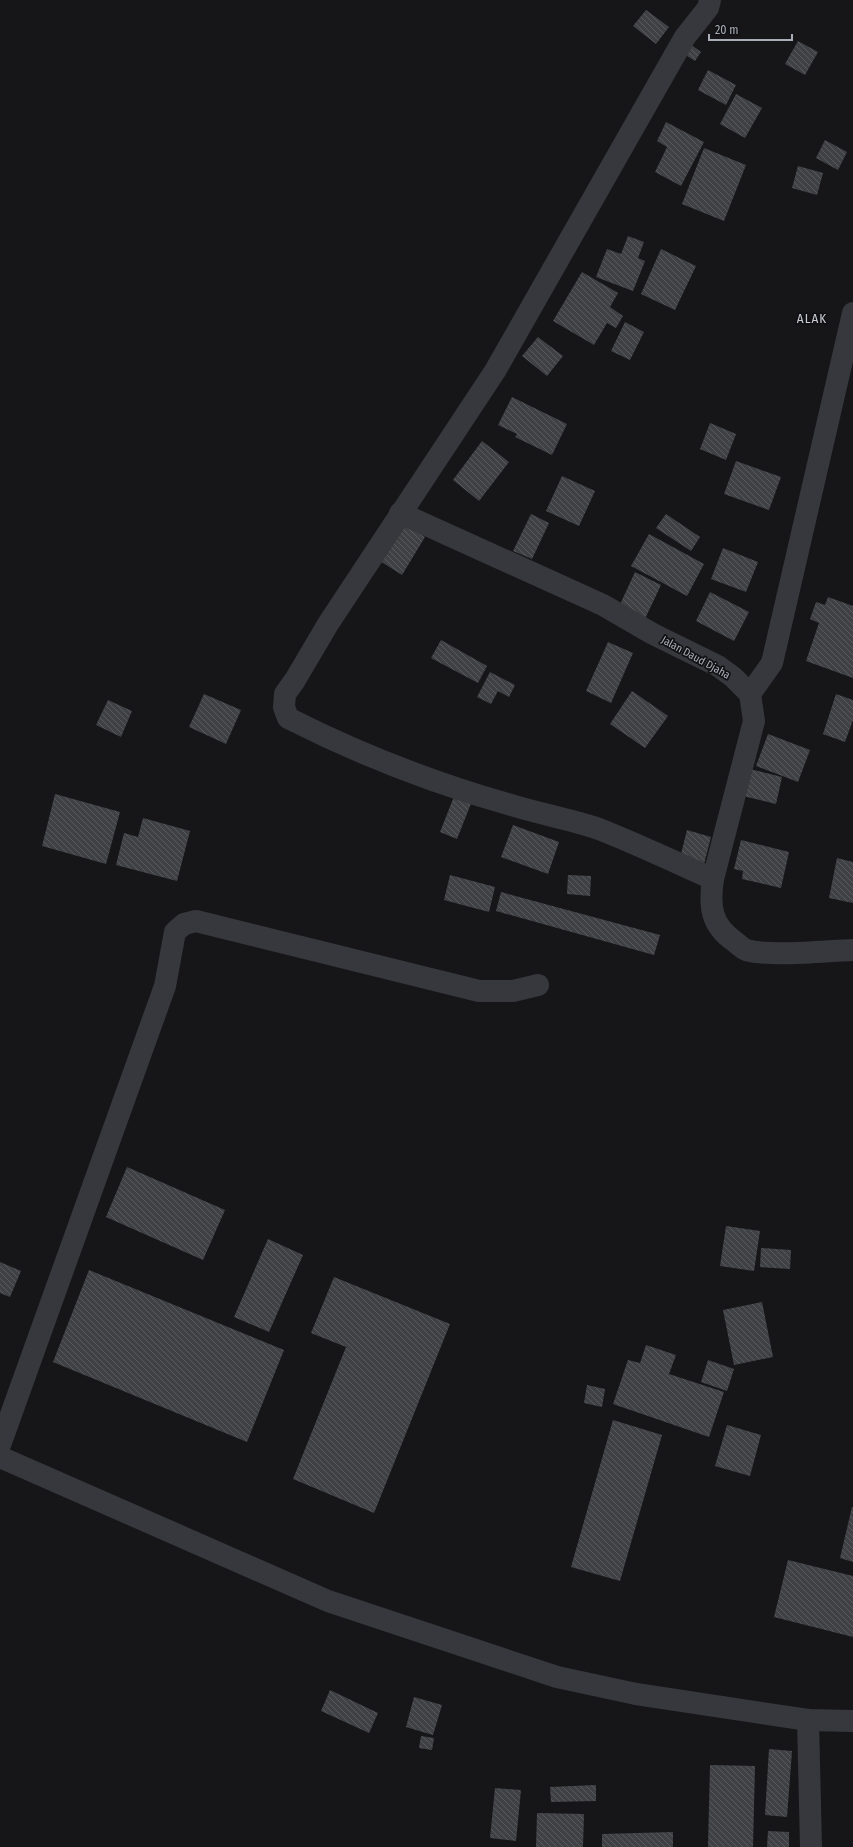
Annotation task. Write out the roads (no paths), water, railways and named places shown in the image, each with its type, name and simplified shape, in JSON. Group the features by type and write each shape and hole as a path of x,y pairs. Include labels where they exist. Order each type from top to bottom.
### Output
{"street":[{"path":"710,0 708,8 685,37 495,371 400,513 285,694 284,707 288,718 327,738 384,763 433,781 511,806 598,829 713,879"},
{"path":"853,313 772,663 750,694 754,721 713,879 711,895 717,926 745,950 776,953 853,950"},
{"name":"Jalan Daud Djaha","path":"400,513 603,605 653,634 718,666 733,676 750,694"},
{"path":"0,1445 165,986 175,932 184,924 196,921 479,991 513,991 538,985"},
{"path":"0,1457 328,1601 549,1675 636,1694 808,1720 853,1721"},
{"path":"808,1720 811,1847"}],"district":[{"name":"ALAK","path":"812,318"}]}
